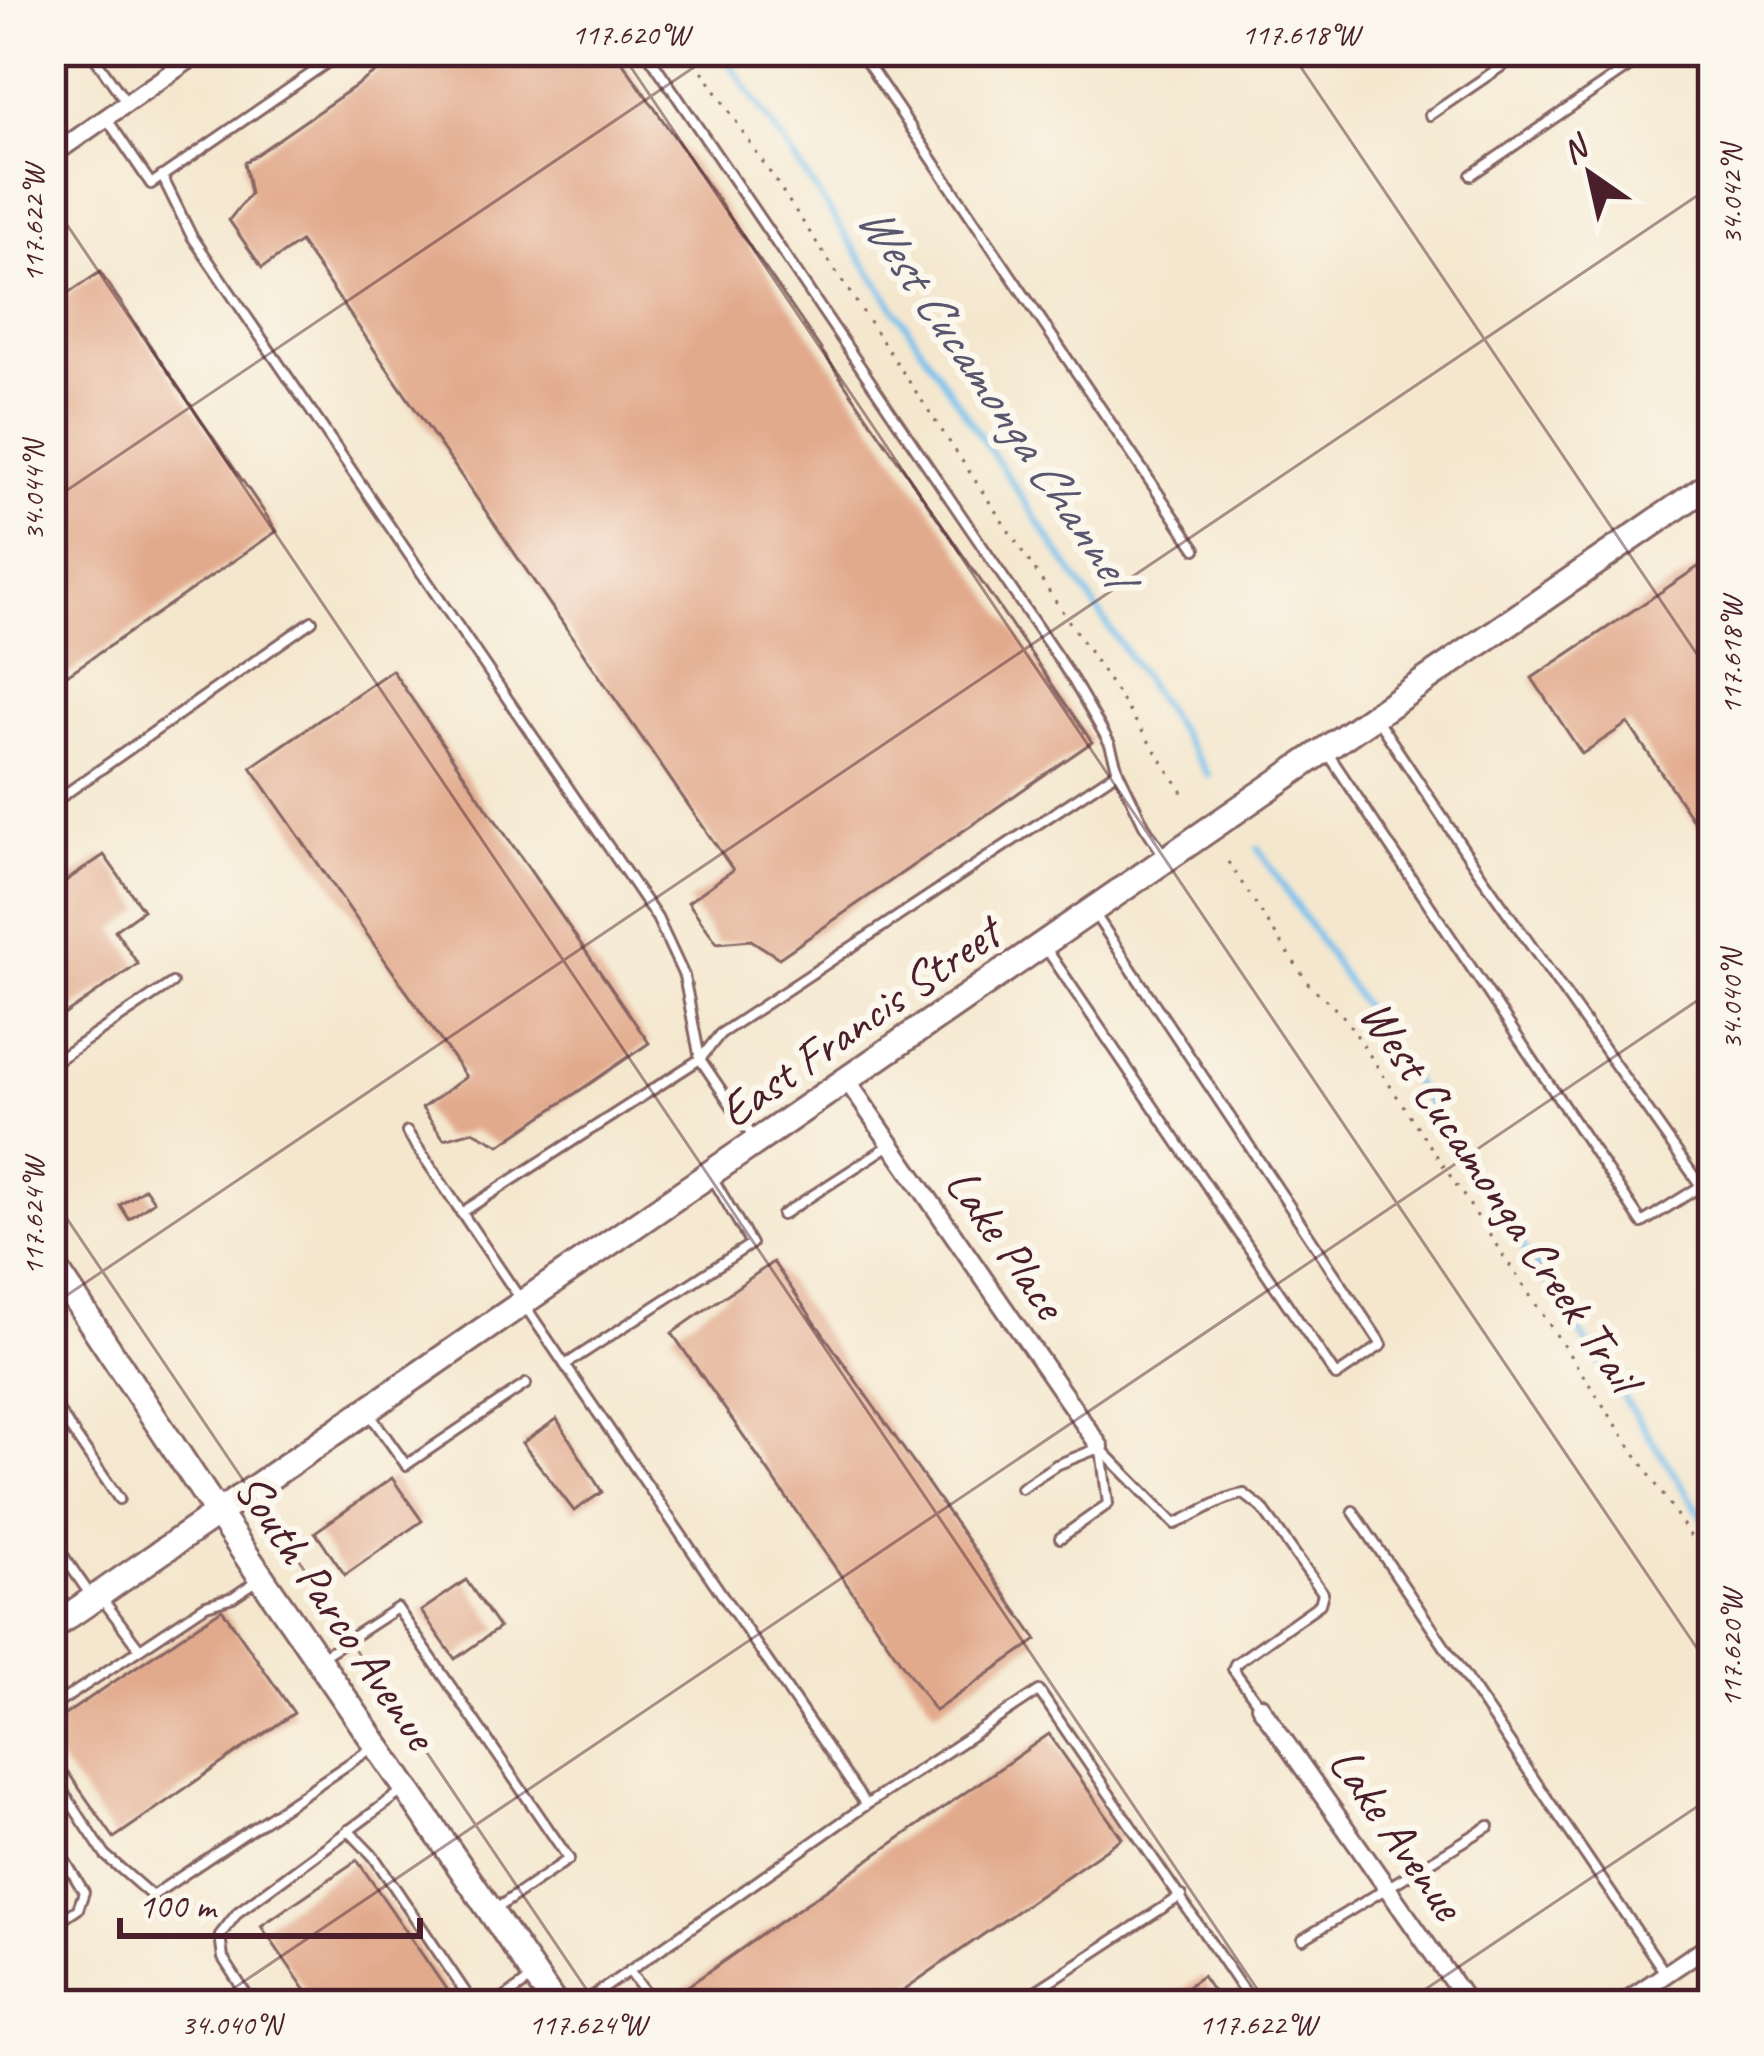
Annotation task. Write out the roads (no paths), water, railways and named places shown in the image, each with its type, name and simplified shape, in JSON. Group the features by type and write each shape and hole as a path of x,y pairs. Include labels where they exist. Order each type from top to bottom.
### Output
{"street":[{"path":"51,156 202,51"},
{"name":"East Francis Street","path":"51,1628 1713,482"},
{"name":"Lake Place","path":"848,1082 1100,1448"},
{"name":"South Parco Avenue","path":"51,1262 555,2005"},
{"name":"Lake Avenue","path":"1260,1706 1469,2005"},
{"path":"1620,2005 1713,1942"}],"lane":[{"path":"90,51 127,104"},
{"path":"106,118 151,184 344,51"},
{"path":"646,51 1073,680 1110,744 1144,825 1168,860"},
{"path":"859,51 1196,549"},
{"path":"1430,115 1524,51"},
{"path":"1471,175 1652,51"},
{"path":"162,176 191,235 657,918 684,976 700,1059 757,1144"},
{"path":"51,214 56,222 51,255"},
{"path":"51,804 312,621"},
{"path":"1326,751 1642,1223 1701,1186 1375,716"},
{"path":"461,1213 700,1059 720,1034 1118,771"},
{"path":"1044,946 1336,1376 1382,1346 1093,912"},
{"path":"51,1064 172,983"},
{"path":"407,1132 521,1306 866,1805"},
{"path":"782,1215 891,1144"},
{"path":"565,1365 751,1244 712,1175"},
{"path":"368,1411 406,1465 526,1384"},
{"path":"51,1417 59,1412 118,1499"},
{"path":"1021,1488 1056,1465 1100,1448"},
{"path":"1060,1538 1108,1504 1100,1448"},
{"path":"1100,1448 1175,1524 1230,1496 1244,1494 1262,1508 1323,1593 1320,1604 1235,1664 1233,1669 1260,1706"},
{"path":"1353,1511 1666,1974"},
{"path":"51,1538 139,1648"},
{"path":"51,1708 206,1605 233,1597 262,1577"},
{"path":"318,1660 398,1608 461,1700 569,1859 491,1913"},
{"path":"580,2005 1039,1690 1253,2005"},
{"path":"51,1773 105,1855 152,1896 376,1745"},
{"path":"253,2005 223,1958 220,1935 238,1912 406,1788"},
{"path":"1303,1939 1489,1826"},
{"path":"348,1830 374,1857 474,2005"},
{"path":"51,1838 84,1892 78,1909 51,1928"},
{"path":"1014,2005 1181,1896"},
{"path":"628,1970 655,2005"},
{"path":"494,2005 535,1976"},
{"path":"1646,1988 1659,2005"}],"waterway":[{"name":"West Cucamonga Channel","path":"722,51 1209,776"},
{"name":"West Cucamonga Channel","path":"1258,848 1713,1532"}]}
